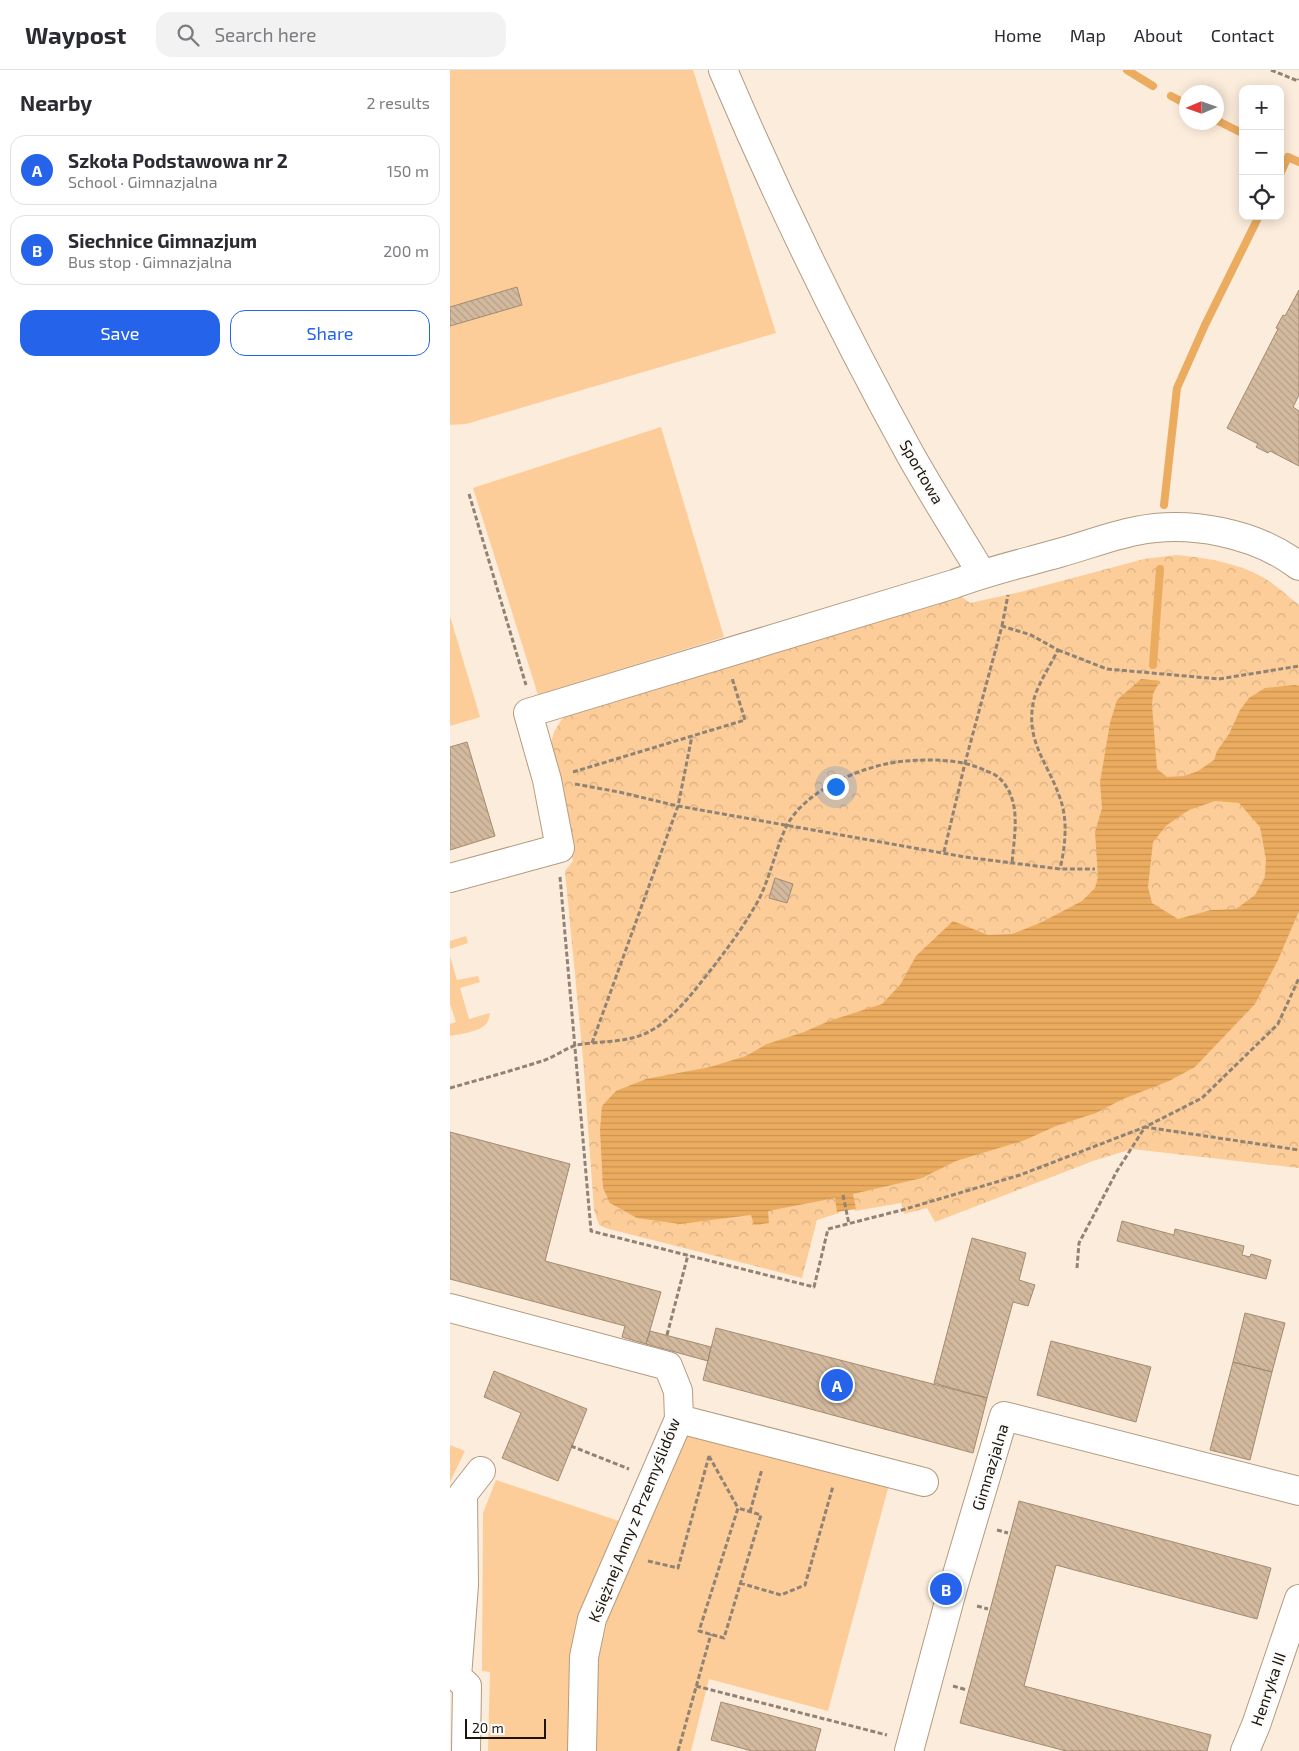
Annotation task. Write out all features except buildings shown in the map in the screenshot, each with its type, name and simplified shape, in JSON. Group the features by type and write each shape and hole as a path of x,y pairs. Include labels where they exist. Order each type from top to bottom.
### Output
{"street":[{"name":"Sportowa","path":"723,70 797,236 846,335 911,455 982,574"},
{"path":"450,878 560,848 547,780 528,713 982,574 1137,530 1181,526 1214,530 1251,540 1299,566"},
{"name":"Księżnej Anny z Przemyślidów","path":"450,1308 668,1366 678,1391 679,1419 592,1620 584,1657 582,1751"},
{"name":"Gimnazjalna","path":"906,1748 1004,1416 1299,1491"},
{"path":"679,1419 924,1482"},
{"path":"466,1751 467,1686 457,1677 454,1663 464,1585 463,1494 481,1471"},
{"name":"Henryka III","path":"1245,1751 1256,1725 1299,1599"}],"path":[{"path":"1271,70 1298,81 1299,79"},
{"path":"469,494 534,712"},
{"path":"944,853 965,763 1002,626 1031,635 1058,650 1107,669 1219,679 1299,666"},
{"path":"1058,650 1034,696 1032,728 1037,747 1061,801 1065,828 1065,850 1060,869"},
{"path":"547,780 745,720 724,654"},
{"path":"592,1043 678,806 692,736"},
{"path":"450,1088 547,1059 575,1046 626,1040 643,1035 656,1028 683,1004 731,944 759,900 787,826 805,802 835,783 870,767 895,762 924,760 965,763 998,777 1012,799 1015,808 1016,822 1012,864"},
{"path":"547,780 618,792 678,806 964,857 1060,869 1095,869"},
{"path":"560,848 560,889 591,1231 814,1288 828,1229 1020,1175 1145,1127 1202,1098 1278,1024 1299,978"},
{"path":"1145,1127 1299,1150"},
{"path":"1076,1268 1079,1243 1117,1171 1145,1127"},
{"path":"843,1195 849,1224"},
{"path":"667,1335 688,1255"},
{"path":"750,1512 770,1442"},
{"path":"571,1446 653,1478"},
{"path":"620,1554 678,1568 709,1456 738,1508 761,1514 724,1638 699,1631 738,1508"},
{"path":"740,1583 781,1595 805,1585 841,1460"},
{"path":"678,1751 711,1634"},
{"path":"696,1686 906,1748"}],"green space":[{"path":"450,70 693,70 776,333 466,424 450,425"},
{"path":"661,427 724,637 538,695 473,488"},
{"path":"1176,555 1212,560 1247,570 1269,581 1299,605 1299,1168 1132,1149 1093,1161 935,1222 927,1208 904,1214 901,1203 855,1211 851,1194 837,1197 839,1213 817,1220 802,1278 599,1225 594,1210 583,1058 565,871 573,861 551,765 550,747 554,732 562,719 573,712 958,594 970,603 1020,592 1144,559"},
{"path":"450,616 480,717 450,726"},
{"path":"466,936 468,943 450,949 450,941"},
{"path":"450,956 457,980 478,976 480,982 460,988 469,1019 490,1013 489,1019 482,1027 450,1036 450,1024 456,1022 450,1004"},
{"path":"665,1414 705,1433 890,1481 828,1711 709,1679 691,1751 488,1751 490,1672 482,1671 483,1513 496,1480 622,1522"},
{"path":"450,1445 465,1451 450,1482"}],"shaded area":[{"path":"1141,679 1160,681 1153,694 1152,705 1157,769 1167,777 1184,776 1198,771 1214,760 1240,710 1249,698 1265,688 1299,686 1299,911 1278,960 1255,1004 1195,1067 1169,1081 1123,1099 1096,1113 1056,1126 1025,1140 956,1161 922,1178 853,1194 856,1209 837,1212 835,1198 768,1211 769,1223 754,1225 751,1215 680,1224 637,1218 610,1203 603,1188 600,1130 602,1106 616,1091 646,1079 710,1067 746,1056 767,1044 882,1004 900,985 916,956 953,921 988,935 1012,934 1042,922 1082,901 1095,888 1098,877 1095,832 1102,808 1100,782 1110,723 1117,700","holes":["1215,801 1239,803 1260,827 1266,859 1265,877 1255,895 1236,909 1211,910 1178,919 1152,903 1148,887 1153,842 1167,825 1189,810"]}],"waterway":[{"path":"1127,70 1153,86"},
{"path":"1171,96 1179,100"},
{"path":"1224,124 1239,132"},
{"path":"1284,166 1288,157 1299,162"},
{"path":"1164,505 1177,388 1205,325 1257,220"},
{"path":"1153,665 1160,569"}],"place":[{"name":"Szkoła Podstawowa nr 2","path":"837,1385"},
{"name":"Siechnice Gimnazjum","path":"946,1589"}]}
